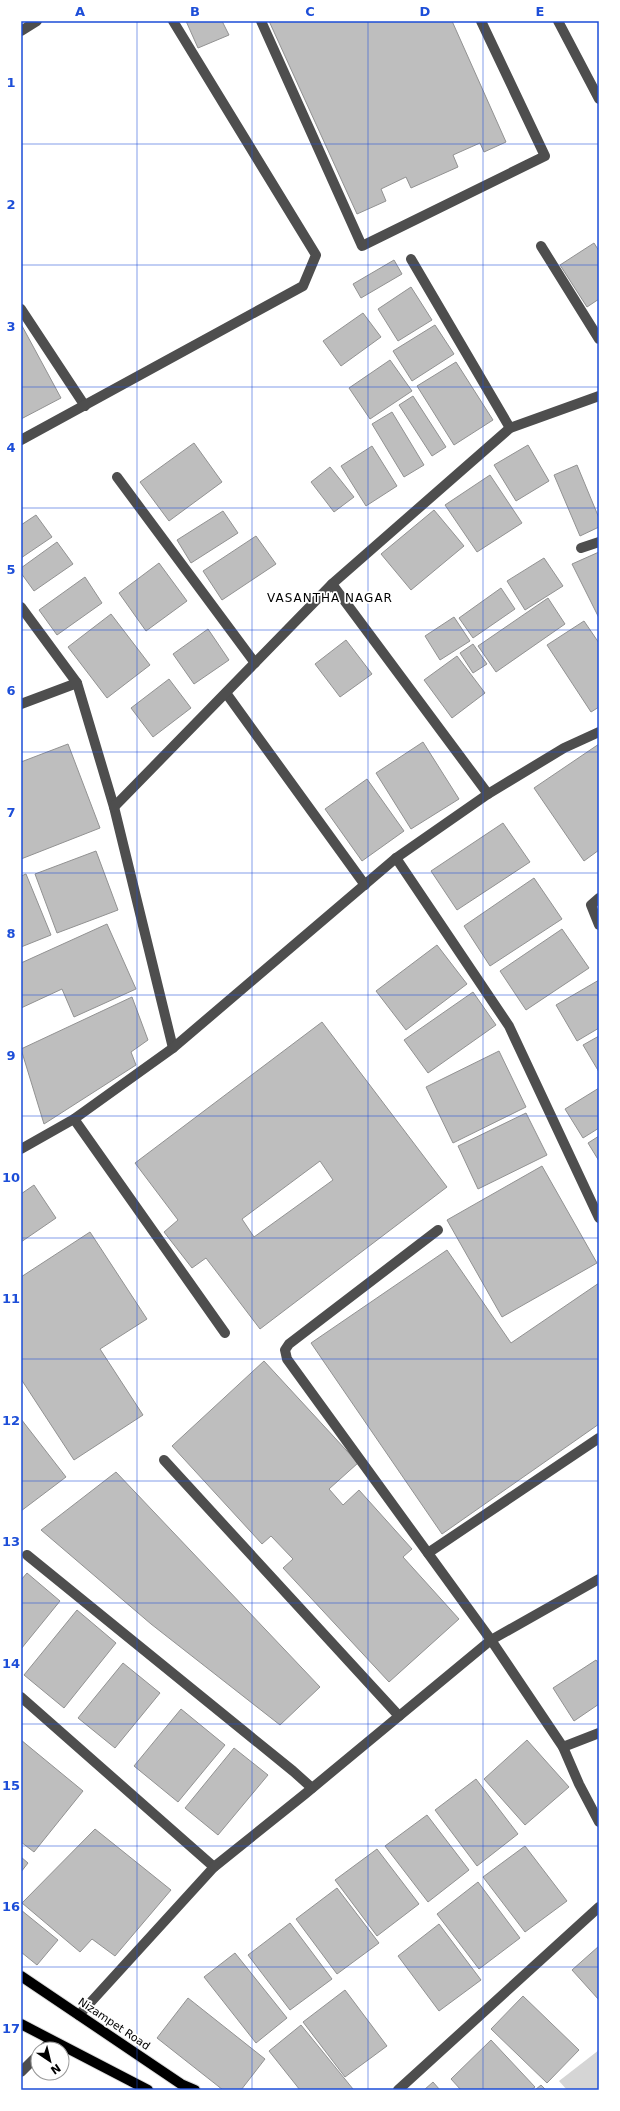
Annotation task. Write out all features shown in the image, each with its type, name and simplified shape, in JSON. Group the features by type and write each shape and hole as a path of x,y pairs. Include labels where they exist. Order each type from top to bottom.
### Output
{"main road":[{"name":"Nizampet Road","path":"21,1976 181,2084 195,2090"},
{"path":"21,2024 52,2041"},
{"path":"70,2050 148,2090"}],"street":[{"path":"21,31 37,21"},
{"path":"21,440 303,286 316,255 173,21"},
{"path":"261,21 362,246 545,156 482,21"},
{"path":"558,21 599,99"},
{"path":"542,246 599,339"},
{"path":"411,259 510,428"},
{"path":"21,309 85,406"},
{"path":"114,807 332,584 510,428 599,396"},
{"path":"117,477 255,663"},
{"path":"581,548 599,542"},
{"path":"332,584 488,794"},
{"path":"21,607 77,683 114,807 172,1048"},
{"path":"21,704 77,683"},
{"path":"226,693 365,885"},
{"path":"21,1149 74,1119 172,1048 396,858 488,794 564,748 599,732"},
{"path":"396,858 509,1026 596,1201 599,1218"},
{"path":"599,898 591,905 599,925"},
{"path":"74,1119 225,1333"},
{"path":"438,1230 289,1344 285,1350 287,1359 491,1640 563,1747 579,1784 599,1822"},
{"path":"428,1553 599,1438"},
{"path":"164,1460 399,1716"},
{"path":"27,1556 312,1788"},
{"path":"79,2015 214,1867 491,1640 599,1579"},
{"path":"21,1697 214,1867"},
{"path":"563,1747 599,1733"},
{"path":"398,2090 599,1906"},
{"path":"21,2072 30,2063"}],"shaded area":[{"path":"599,2050 599,2090 567,2090 559,2081"}],"building":[{"path":"186,21 222,21 229,35 198,48"},
{"path":"269,21 452,21 506,142 484,152 480,143 453,155 458,167 411,188 406,177 381,189 386,201 357,214"},
{"path":"594,243 599,251 599,299 587,307 560,265"},
{"path":"394,260 402,274 361,298 353,284"},
{"path":"411,287 432,320 398,341 378,309"},
{"path":"363,313 381,337 341,366 323,341"},
{"path":"21,324 61,398 21,419"},
{"path":"435,325 454,354 412,381 393,351"},
{"path":"390,360 412,391 370,419 349,388"},
{"path":"456,362 493,420 454,445 417,386"},
{"path":"413,396 446,447 432,456 399,405"},
{"path":"392,412 424,465 404,477 372,424"},
{"path":"194,443 222,482 169,521 140,482"},
{"path":"528,445 549,481 516,501 494,465"},
{"path":"372,446 397,486 366,506 341,466"},
{"path":"577,465 599,518 599,527 580,536 554,475"},
{"path":"330,467 354,497 334,512 311,482"},
{"path":"490,475 522,523 477,552 445,505"},
{"path":"434,510 464,546 411,590 381,554"},
{"path":"223,511 238,533 191,563 177,540"},
{"path":"36,515 52,537 21,558 21,525"},
{"path":"256,536 276,564 222,600 203,571"},
{"path":"57,542 73,564 34,591 21,573 21,568"},
{"path":"599,552 599,618 572,564"},
{"path":"544,558 563,586 525,610 507,581"},
{"path":"159,563 187,601 146,631 119,593"},
{"path":"85,577 102,603 57,635 39,610"},
{"path":"501,588 515,609 473,638 459,618"},
{"path":"548,598 565,624 496,672 478,646"},
{"path":"111,614 150,665 107,698 68,647"},
{"path":"454,617 470,641 440,660 425,636"},
{"path":"584,621 599,643 599,707 591,712 547,645"},
{"path":"208,629 229,660 194,684 173,654"},
{"path":"346,640 372,674 340,697 315,664"},
{"path":"473,644 487,664 473,673 460,653"},
{"path":"457,656 485,693 452,718 424,680"},
{"path":"169,679 191,708 153,737 131,708"},
{"path":"423,742 459,799 411,829 376,773"},
{"path":"68,744 100,828 21,859 21,762"},
{"path":"599,744 599,850 584,861 534,788"},
{"path":"367,779 404,831 362,861 325,809"},
{"path":"503,823 530,862 457,910 431,871"},
{"path":"96,851 118,910 57,933 35,874"},
{"path":"26,874 51,935 21,947 21,876"},
{"path":"534,878 562,919 490,966 464,926"},
{"path":"107,924 136,989 74,1017 62,989 21,1008 21,963"},
{"path":"562,929 589,968 526,1010 500,971"},
{"path":"437,945 467,984 406,1030 376,991"},
{"path":"599,980 599,1028 577,1041 556,1005"},
{"path":"473,992 496,1025 428,1073 404,1040"},
{"path":"132,997 148,1040 131,1052 136,1065 44,1124 21,1049"},
{"path":"322,1022 447,1187 260,1329 206,1258 192,1268 164,1232 178,1220 135,1163","holes":["320,1161 333,1180 254,1237 242,1219"]},
{"path":"599,1036 599,1072 583,1045"},
{"path":"499,1051 526,1107 453,1143 426,1087"},
{"path":"599,1088 599,1128 583,1138 565,1109"},
{"path":"526,1113 547,1155 478,1189 458,1146"},
{"path":"599,1136 599,1161 588,1143"},
{"path":"542,1166 597,1263 502,1317 447,1220"},
{"path":"34,1185 56,1218 21,1242 21,1194"},
{"path":"90,1232 147,1319 100,1349 143,1415 74,1460 21,1379 21,1277"},
{"path":"447,1250 511,1343 599,1283 599,1424 442,1534 311,1343"},
{"path":"264,1361 358,1463 329,1489 343,1505 359,1490 412,1549 403,1557 459,1619 389,1682 283,1568 293,1559 271,1536 262,1544 172,1446"},
{"path":"21,1419 66,1477 21,1511"},
{"path":"116,1472 320,1687 280,1725 151,1624 41,1530"},
{"path":"27,1573 60,1601 21,1649 21,1580"},
{"path":"77,1610 116,1643 64,1708 24,1675"},
{"path":"596,1660 599,1664 599,1704 574,1721 553,1688"},
{"path":"123,1663 160,1693 115,1748 78,1718"},
{"path":"181,1709 225,1745 178,1802 134,1766"},
{"path":"21,1740 83,1791 34,1852 21,1842"},
{"path":"527,1740 569,1787 525,1825 484,1779"},
{"path":"234,1748 268,1775 218,1835 185,1808"},
{"path":"476,1779 518,1834 477,1866 435,1810"},
{"path":"427,1815 469,1870 428,1902 385,1846"},
{"path":"95,1829 171,1890 115,1956 92,1939 80,1952 22,1903"},
{"path":"525,1846 567,1901 525,1932 483,1877"},
{"path":"377,1849 419,1904 377,1936 335,1880"},
{"path":"21,1857 28,1863 21,1872"},
{"path":"478,1882 520,1938 479,1969 437,1914"},
{"path":"337,1888 379,1943 337,1974 296,1919"},
{"path":"21,1910 58,1940 37,1965 21,1952"},
{"path":"290,1923 332,1979 290,2010 248,1955"},
{"path":"439,1924 481,1980 439,2011 398,1956"},
{"path":"599,1946 599,2000 572,1970"},
{"path":"235,1953 287,2018 256,2043 204,1977"},
{"path":"345,1990 387,2046 345,2077 303,2022"},
{"path":"523,1996 579,2050 547,2083 491,2029"},
{"path":"188,1998 265,2059 241,2090 223,2090 157,2038"},
{"path":"301,2025 353,2089 352,2090 300,2090 269,2051"},
{"path":"491,2040 535,2087 531,2090 461,2090 451,2079"},
{"path":"433,2082 440,2090 424,2090"},
{"path":"541,2085 546,2090 535,2090"}],"district":[{"name":"VASANTHA NAGAR","path":"330,598"}]}
